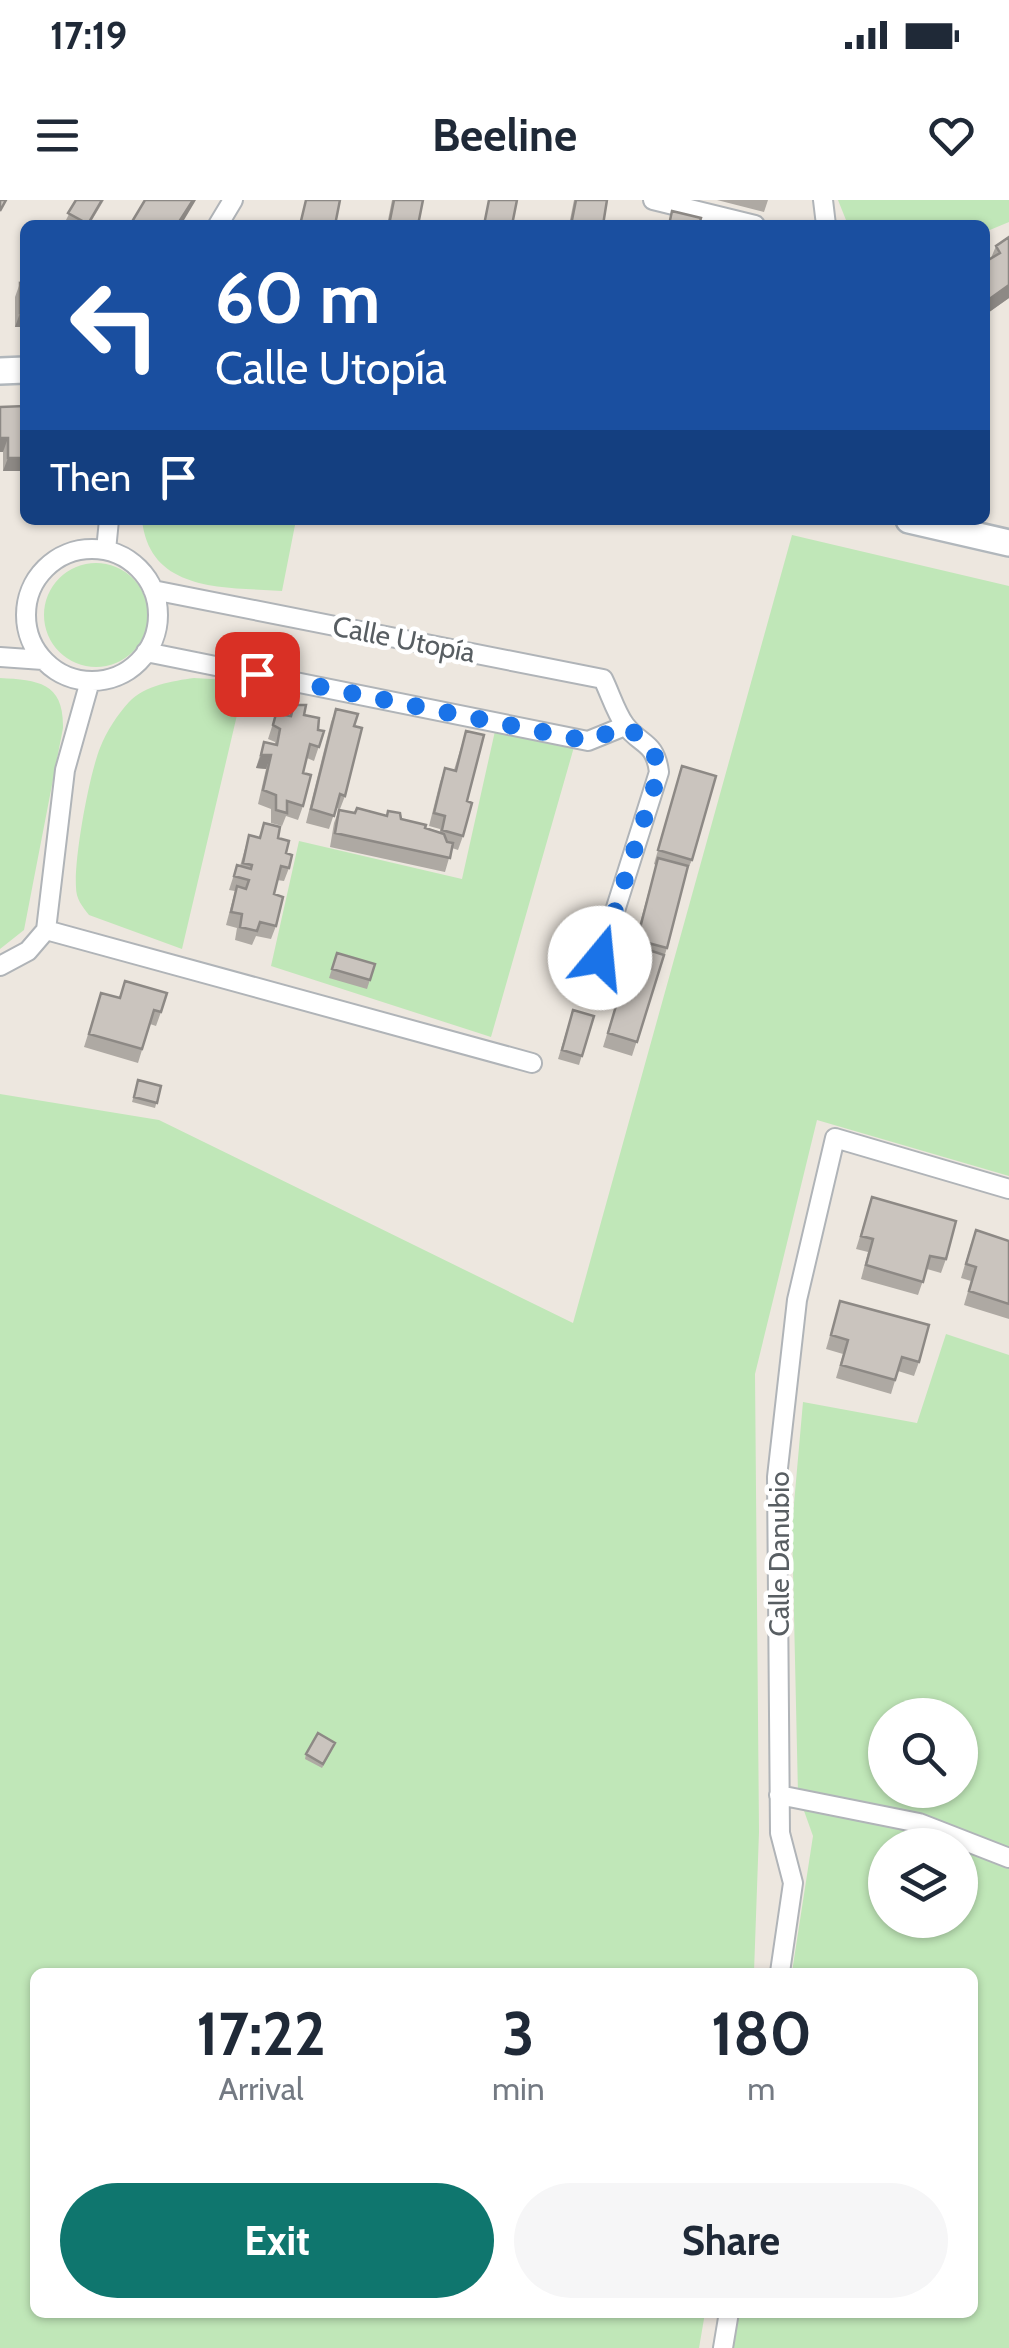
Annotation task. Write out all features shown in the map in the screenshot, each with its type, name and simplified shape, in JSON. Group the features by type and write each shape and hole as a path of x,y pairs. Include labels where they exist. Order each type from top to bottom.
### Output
{"street":[{"path":"653,200 735,220"},
{"path":"106,550 108,525"},
{"path":"931,525 1009,543"},
{"path":"106,550 135,564 152,590 158,624 139,662 122,674 90,680 60,673 42,660 31,642 25,620 27,598 36,577 52,560 72,551 106,550"},
{"name":"Calle Utopía","path":"152,590 603,679 626,726 649,744 657,756 659,772 600,958"},
{"path":"146,652 588,741 626,726"},
{"path":"0,657 42,660"},
{"path":"0,966 28,951 46,930 65,770 90,680"},
{"path":"46,930 532,1063"},
{"name":"Calle Danubio","path":"781,1968 793,1882 780,1832 777,1476 797,1300 835,1138 1009,1189"},
{"path":"779,1796 919,1823 1009,1858"},
{"path":"724,2348 728,2318"}],"green space":[{"path":"838,200 1009,200 1009,222 990,230 990,220 846,220"},
{"path":"143,525 295,525 282,591 194,581 159,561 148,544"},
{"path":"792,535 1009,586 1009,1176 817,1120 755,1374 759,1832 754,1968 30,1968 30,2318 704,2318 699,2348 0,2348 0,1094 159,1120 573,1323"},
{"path":"96,563 116,567 133,578 144,595 148,615 144,635 133,652 116,663 96,667 76,663 59,652 48,635 44,615 48,595 59,578 76,567"},
{"path":"0,678 37,683 54,693 63,728 24,930 0,949"},
{"path":"194,678 245,681 182,949 89,915 77,895 76,874 91,777 109,730 129,702 143,692"},
{"path":"495,731 574,747 491,1037 271,966 299,841 462,879"},
{"path":"946,1334 1009,1355 1009,2348 733,2348 738,2318 978,2318 978,1968 793,1968 813,1836 798,1794 792,1526 803,1402 917,1423"}],"building":[{"path":"76,200 102,200 90,220 68,213"},
{"path":"145,200 193,200 180,220 133,220"},
{"path":"306,200 340,200 336,220 301,220"},
{"path":"394,200 423,200 419,220 390,220"},
{"path":"489,200 517,200 513,220 485,220"},
{"path":"576,200 607,200 604,220 572,220"},
{"path":"672,211 701,218 700,220 670,220"},
{"path":"1009,237 1009,285 990,299 990,259 1000,253 996,246"},
{"path":"20,406 20,458 8,458 8,438 0,438 0,407"},
{"path":"294,705 306,705 304,715 319,718 318,730 324,731 319,747 310,744 303,773 311,775 303,806 287,801 287,813 276,810 276,795 263,790 271,755 261,755 264,742 277,745 280,729 273,725 276,714 291,716"},
{"path":"336,709 358,714 354,726 362,728 345,796 340,794 334,816 311,809"},
{"path":"466,731 484,735 467,801 472,803 463,836 442,830 445,816 434,813 445,768 456,771"},
{"path":"682,766 716,776 692,860 658,850"},
{"path":"357,808 387,816 388,811 400,813 401,819 444,834 447,842 453,843 450,858 335,833 339,810 355,813"},
{"path":"264,823 280,827 278,838 289,841 286,853 292,855 289,868 281,866 274,894 283,897 276,926 260,922 257,931 240,927 242,914 231,912 237,886 246,889 249,880 234,876 237,865 251,869 252,865 243,863 249,835 260,838"},
{"path":"658,858 688,866 667,948 637,940"},
{"path":"634,945 664,955 637,1042 608,1033"},
{"path":"337,953 375,964 370,980 332,969"},
{"path":"125,981 167,993 161,1012 154,1010 142,1049 89,1034 101,993 120,998"},
{"path":"573,1010 594,1016 582,1056 562,1050"},
{"path":"138,1080 161,1086 157,1103 134,1097"},
{"path":"872,1197 956,1221 946,1259 930,1256 923,1282 866,1265 873,1239 861,1236"},
{"path":"976,1230 1009,1241 1009,1304 969,1291 976,1267 966,1264"},
{"path":"840,1301 929,1325 919,1362 902,1357 895,1380 841,1365 848,1340 831,1335"},
{"path":"318,1733 335,1743 323,1764 306,1754"}],"route":[{"path":"257,674 588,741 626,726 649,744 657,756 659,772 600,958"}]}
